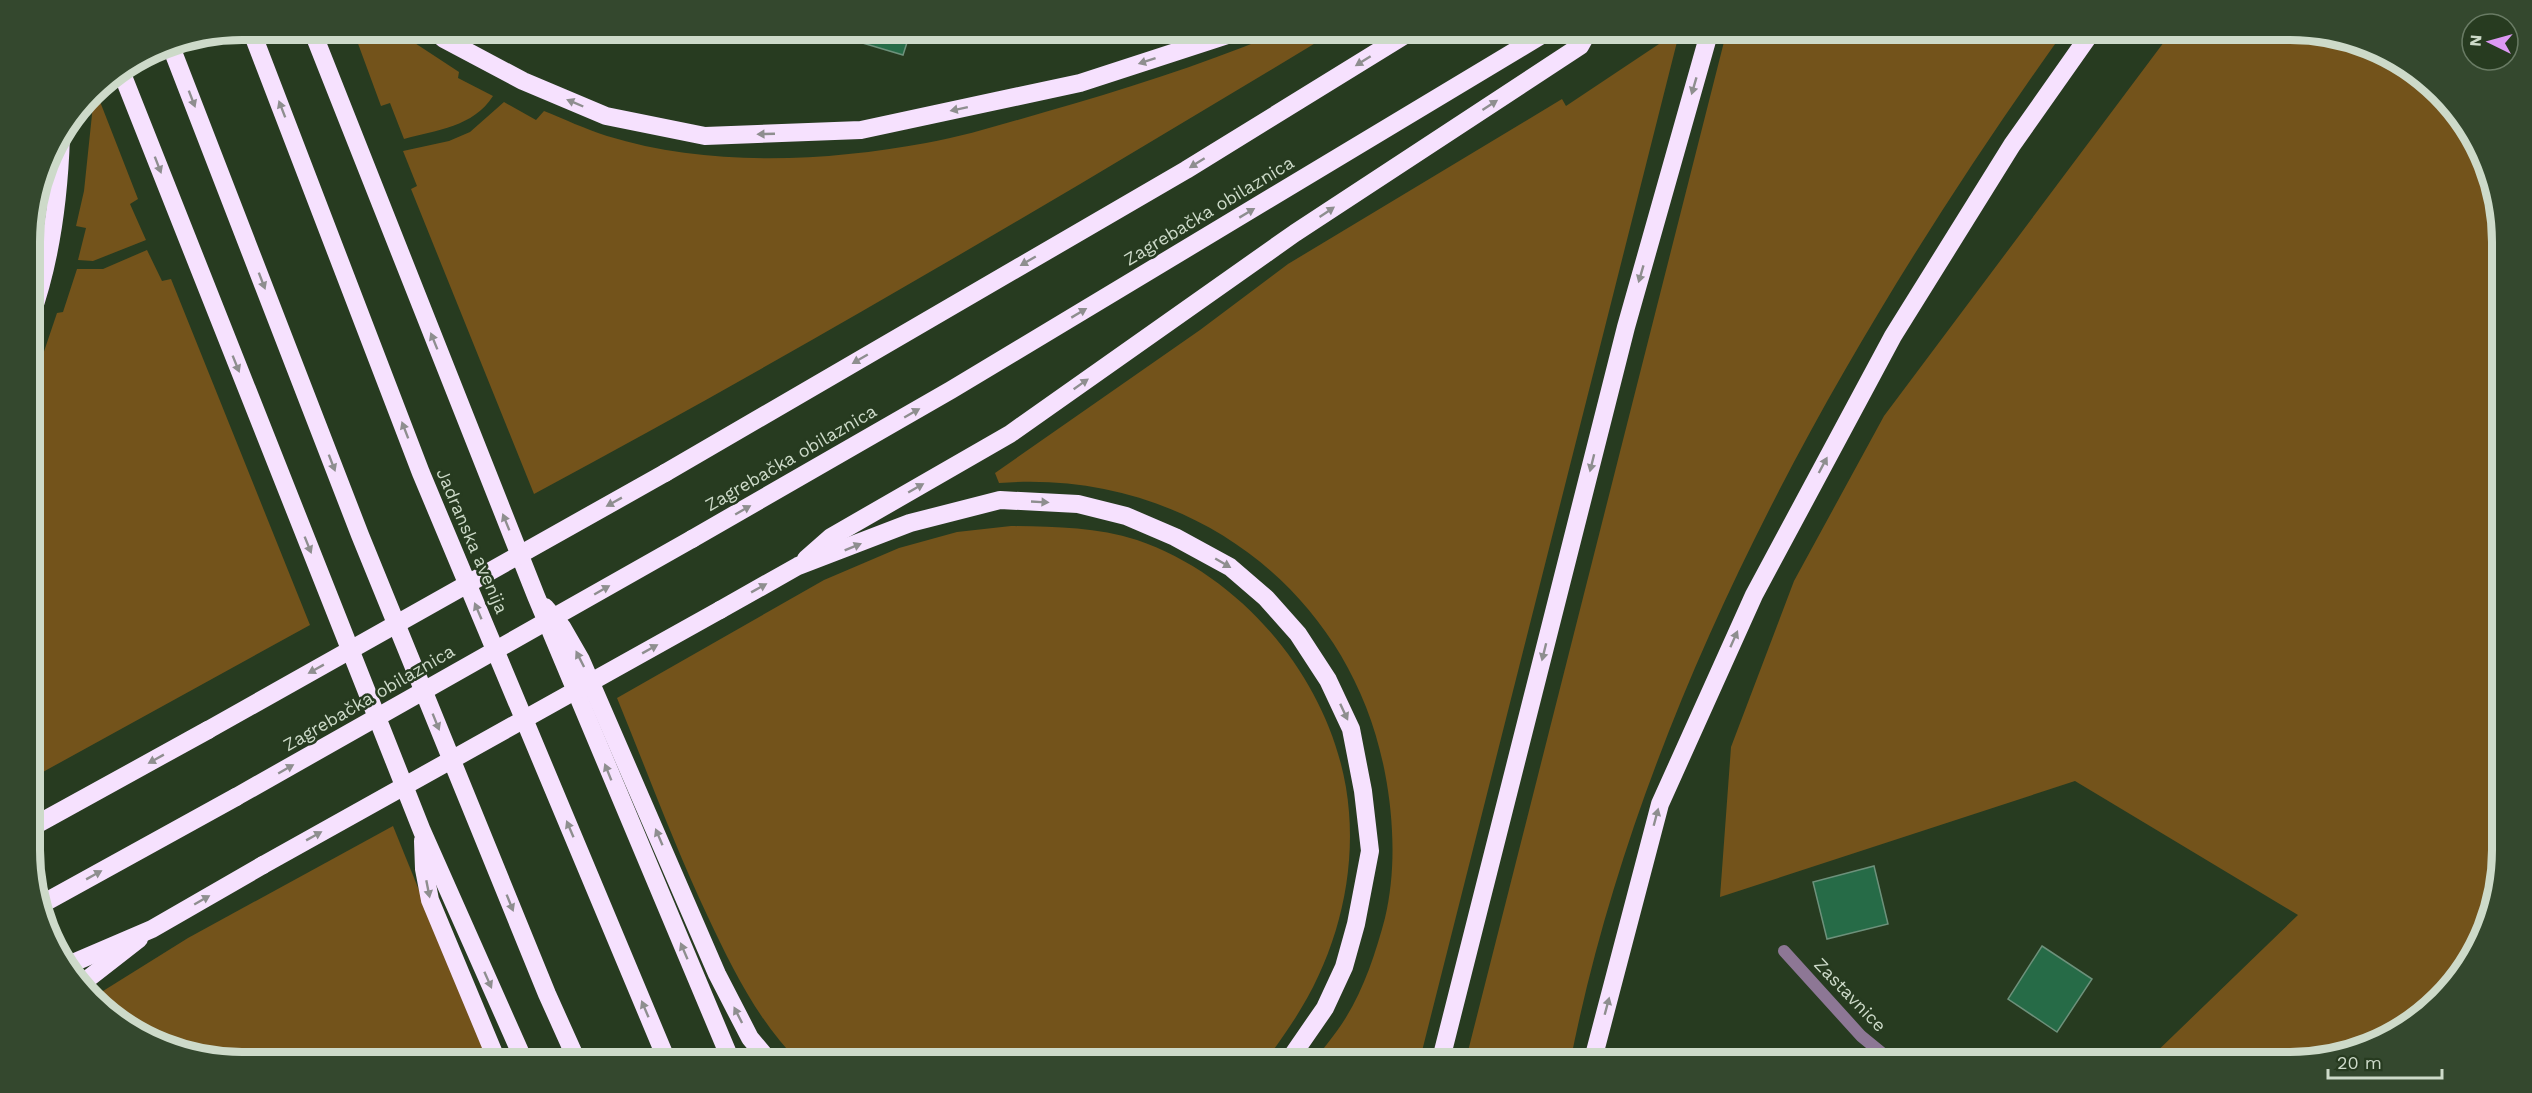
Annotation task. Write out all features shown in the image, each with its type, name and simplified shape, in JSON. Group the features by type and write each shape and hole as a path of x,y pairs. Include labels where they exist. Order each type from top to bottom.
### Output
{"highway":[{"path":"40,823 665,473 1186,170 1396,40"},
{"name":"Zagrebačka obilaznica","path":"47,901 692,539 961,384 1533,40"},
{"path":"798,566 831,537 1010,434 1295,233 1580,46 1583,40"},
{"path":"1443,1052 1626,327 1707,40"},
{"path":"1595,1052 1660,804 1754,595 1893,336 2012,145 2086,40"},
{"name":"Jadranska avenija","path":"255,41 426,484 663,1052"},
{"path":"316,41 536,596 727,1052"},
{"path":"452,41 523,81 606,116 705,136 861,130 1080,83 1211,41"},
{"path":"174,52 360,536 547,994 573,1052"},
{"path":"125,79 189,246 422,831 520,1052"},
{"path":"41,278 50,243 60,154"},
{"path":"75,961 152,928 798,566 910,523 1000,500 1078,504 1126,516 1175,537 1230,567 1266,598 1298,634 1328,680 1351,729 1363,791 1370,851 1356,924 1344,967 1325,1008 1295,1052"},
{"path":"536,596 562,627 581,660 717,974 750,1038 762,1052"},
{"path":"422,831 424,869 430,900 493,1052"},
{"path":"87,979 152,928"}],"street":[{"name":"Zastavnice","path":"1784,951 1861,1036 1881,1052"}],"shaded area":[{"path":"1319,40 938,267 636,439 534,494 411,189 417,186 403,151 449,141 470,132 504,102 536,120 544,111 607,136 685,153 766,158 847,154 887,149 956,137 986,129 1136,85 1256,42"},
{"path":"1665,40 1677,40 1422,1052 1321,1052 1345,1019 1369,970 1389,900 1392,864 1392,827 1385,773 1366,707 1336,648 1297,596 1249,553 1194,519 1133,496 1068,484 999,483 995,473 1200,330 1288,264 1562,99 1566,106"},
{"path":"1724,40 2058,40 1984,147 1906,268 1832,393 1763,522 1701,654 1647,788 1603,925 1573,1052 1468,1052"},
{"path":"2165,40 2289,40 2329,44 2367,56 2390,68 2412,82 2432,100 2450,120 2476,165 2490,216 2492,243 2492,850 2488,890 2476,928 2450,973 2432,993 2412,1011 2379,1032 2329,1049 2302,1052 2156,1052 2298,915 2075,781 1720,897 1731,747 1794,581 1884,416"},
{"path":"357,41 412,41 459,72 458,78 493,96 475,115 465,121 441,130 404,139 390,103 381,106"},
{"path":"100,100 138,199 130,204 146,240 93,261 78,260 86,228 76,226 84,191 93,108"},
{"path":"147,250 162,281 171,279 310,625 40,774 41,361 57,313 63,312 77,269 103,269"},
{"path":"1011,526 1075,528 1106,532 1137,540 1178,558 1216,582 1251,611 1282,646 1307,684 1328,725 1342,768 1349,812 1348,868 1338,922 1330,949 1306,999 1271,1052 790,1052 759,1013 708,917 617,698 824,580 899,548 957,532"},
{"path":"393,826 485,1052 216,1051 165,1037 120,1011 100,993 188,938"}],"building":[{"path":"855,41 908,41 903,55"},
{"path":"1874,866 1888,924 1827,939 1813,882"},
{"path":"2042,946 2092,979 2057,1032 2008,999"}]}
